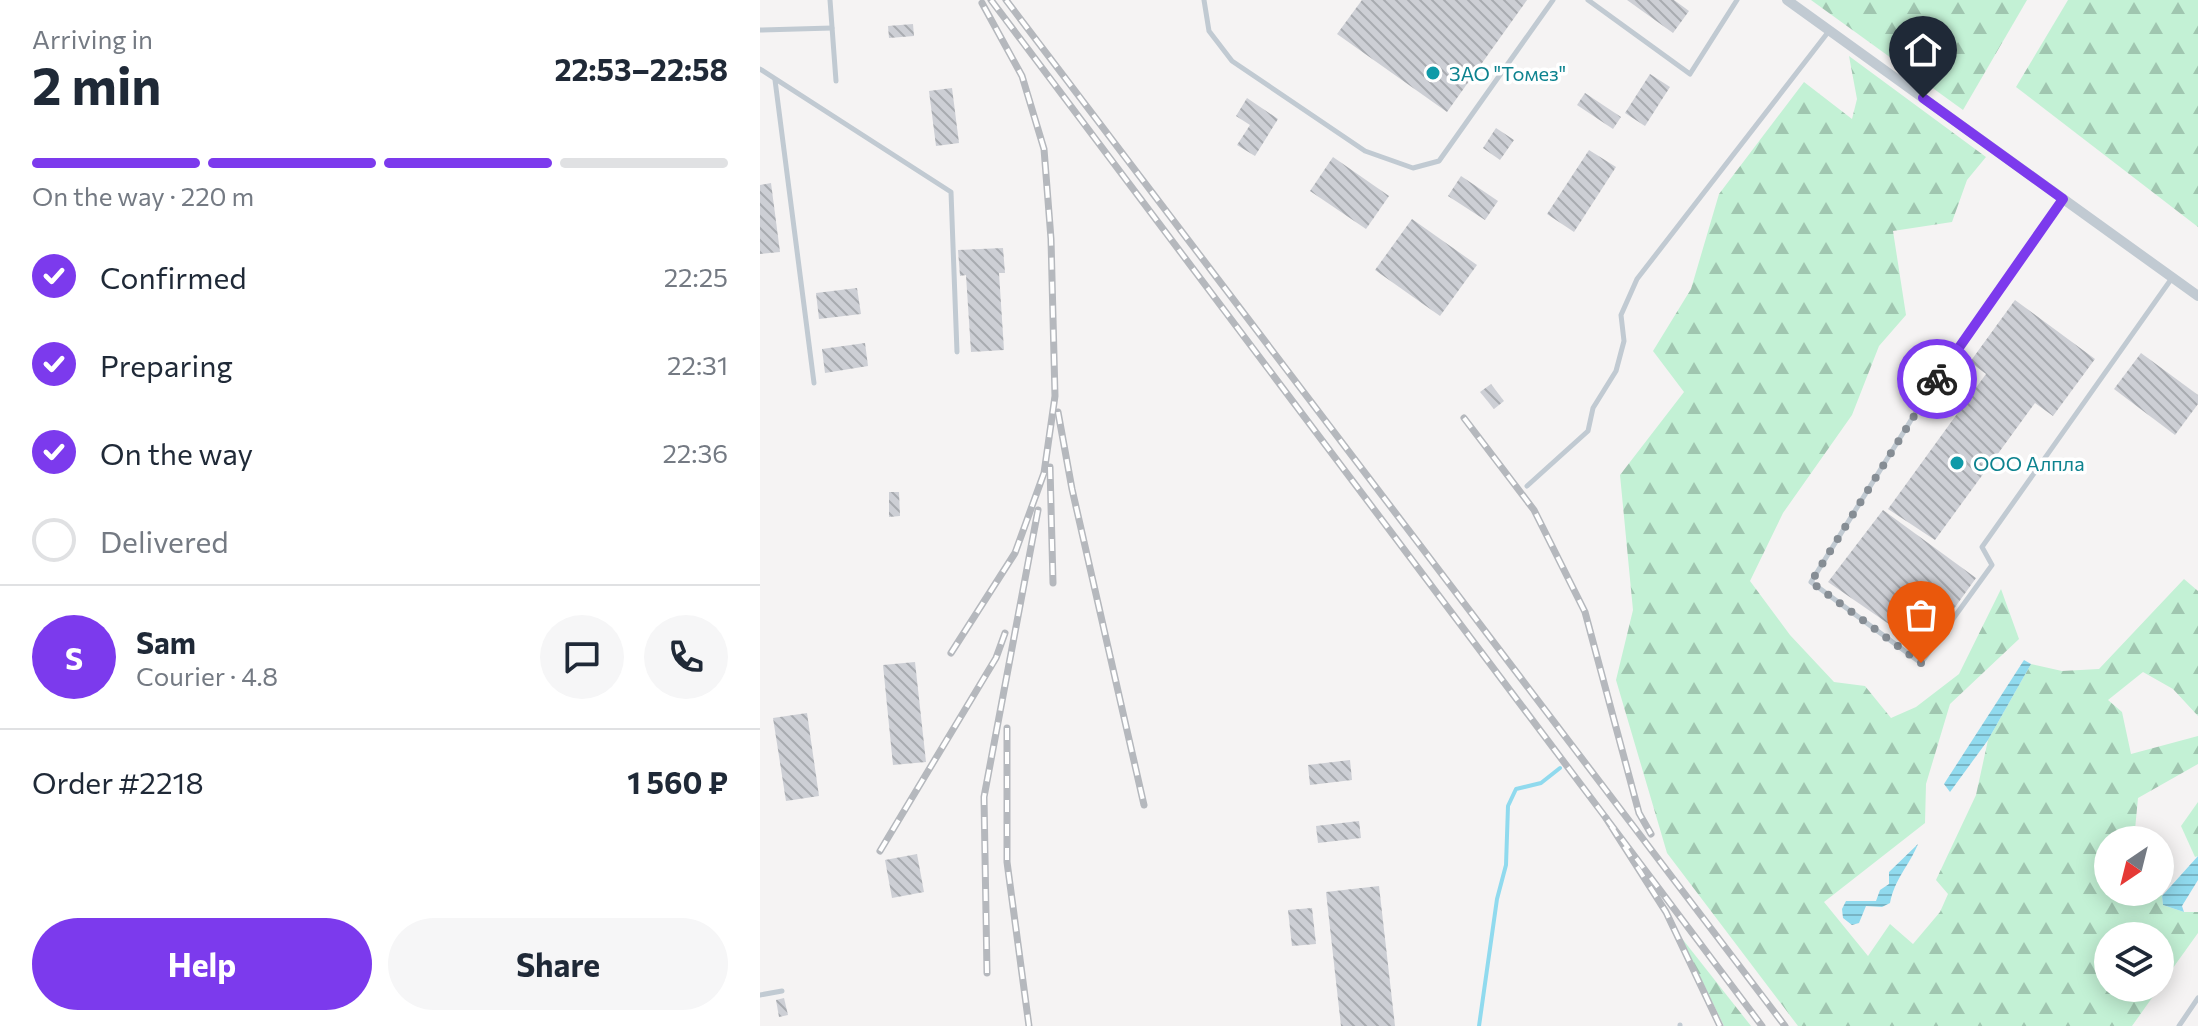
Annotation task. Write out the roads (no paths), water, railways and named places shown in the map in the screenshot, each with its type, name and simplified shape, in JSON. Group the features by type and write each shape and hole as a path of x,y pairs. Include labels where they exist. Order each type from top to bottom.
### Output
{"street":[{"path":"1787,0 2198,296"}],"lane":[{"path":"830,0 836,81"},
{"path":"1204,0 1209,31 1232,61 1365,151 1413,168 1439,161 1553,0"},
{"path":"1588,0 1690,74 1737,0"},
{"path":"760,30 832,28"},
{"path":"1527,486 1588,431 1593,408 1616,371 1624,341 1621,315 1637,279 1830,31"},
{"path":"760,69 951,192 957,352"},
{"path":"775,79 814,383"},
{"path":"2063,199 1942,370 1811,582 1921,663 1992,565 1982,547 2172,278"},
{"path":"760,995 782,991"},
{"path":"2179,1026 2198,998"}],"water":[{"path":"2024,660 2031,664 1988,740 1950,792 1944,784"},
{"path":"1918,844 1895,886 1890,903 1882,907 1866,906 1859,923 1852,925 1843,918 1842,909 1846,901 1876,901 1880,890 1889,884 1889,872"},
{"path":"2198,856 2198,880 2182,906 2184,912 2166,906 2174,906 2174,883"}],"waterway":[{"path":"1479,1026 1497,899 1506,865 1508,806 1516,789 1541,783 1560,768"}],"railway":[{"path":"991,0 1606,818"},
{"path":"1006,0 1785,1026"},
{"path":"951,653 1015,553 1044,473 1055,396 1051,239 1044,149 1022,76 982,3"},
{"path":"1058,412 1072,489 1144,805"},
{"path":"1464,418 1534,510 1585,612 1639,813 1651,834"},
{"path":"1050,467 1053,583"},
{"path":"987,973 984,797 1038,510"},
{"path":"880,851 996,658 1005,633"},
{"path":"1007,728 1007,862 1029,1026"},
{"path":"1720,1026 1666,912 1606,818 1762,1026"}],"place":[{"name":"ЗАО \"Томез\"","path":"1433,73"},
{"name":"ООО Алпла","path":"1957,463"}]}
